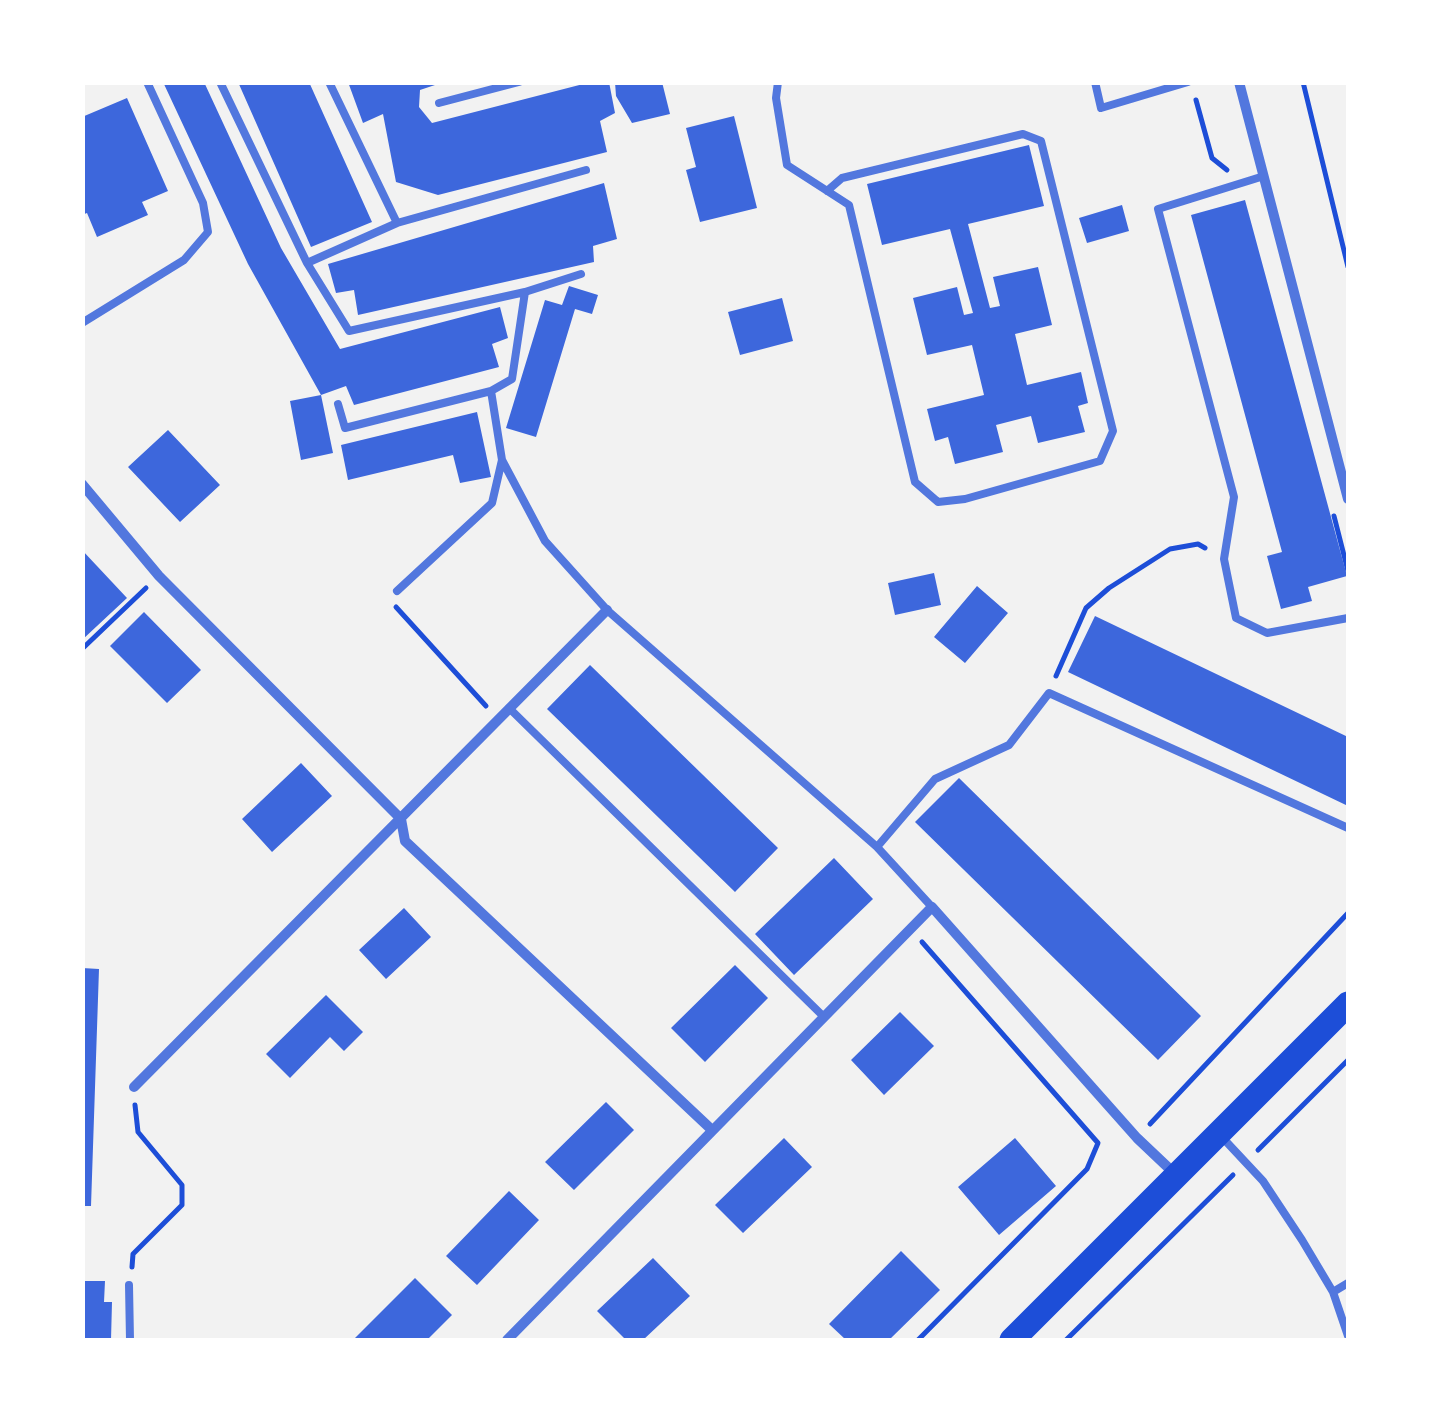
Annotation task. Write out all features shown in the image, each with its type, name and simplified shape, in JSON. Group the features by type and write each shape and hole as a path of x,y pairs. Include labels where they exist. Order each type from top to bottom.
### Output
{"main road":[{"path":"1012,1340 1348,1004"}],"street":[{"path":"1239,82 1348,499"},
{"path":"82,484 159,576 401,819 405,841 712,1130"},
{"path":"134,1087 607,610"},
{"path":"507,1340 932,907 1137,1138 1175,1174"}],"lane":[{"path":"82,323 184,260 208,232 203,203 147,82"},
{"path":"220,82 307,263 349,332 524,292 580,274"},
{"path":"329,82 397,223"},
{"path":"439,103 519,82"},
{"path":"778,82 776,98 787,164 849,206 915,482 938,502 965,499 1100,461 1113,431 1041,141 1023,134 842,178 827,191"},
{"path":"1095,82 1101,108 1188,82"},
{"path":"307,263 397,223 586,170"},
{"path":"1264,176 1158,209 1234,498 1224,559 1236,618 1267,634 1348,618"},
{"path":"338,404 345,428 491,391 512,379 524,292"},
{"path":"491,391 502,460 545,541 607,610 877,847 932,907"},
{"path":"397,591 492,503 502,460"},
{"path":"877,847 935,779 1009,745 1049,693 1348,828"},
{"path":"510,708 824,1016"},
{"path":"1218,1134 1262,1180 1333,1292 1348,1336"},
{"path":"1333,1292 1348,1283"},
{"path":"130,1285 130,1340"}],"path":[{"path":"1303,82 1348,266"},
{"path":"1049,693 1086,608 1108,588 1170,549 1198,544 1224,559"},
{"path":"82,649 159,576"},
{"path":"397,591 396,610 498,719"},
{"path":"1137,1138 1348,913"},
{"path":"910,928 1098,1143 1087,1168 918,1340"},
{"path":"1066,1340 1348,1060"},
{"path":"130,1285 133,1254 182,1205 182,1184 138,1132 134,1087"}],"building":[{"path":"163,82 204,82 281,248 340,349 500,307 508,338 492,344 499,367 354,405 346,386 321,395 248,264"},
{"path":"238,82 309,82 372,222 311,247"},
{"path":"348,82 444,82 420,90 419,107 432,123 591,82 609,82 615,113 600,121 607,152 438,195 396,182 383,114 363,123"},
{"path":"615,82 662,82 670,114 632,123 616,96"},
{"path":"127,98 168,191 142,202 148,215 97,237 87,213 82,215 82,117"},
{"path":"734,116 757,208 700,222 686,170 696,167 686,128"},
{"path":"1029,145 1044,206 968,224 990,308 1000,306 993,277 1038,267 1052,325 1015,334 1027,385 1081,372 1088,403 1078,406 1085,432 1038,443 1031,416 996,425 1003,452 955,464 948,437 935,441 927,409 984,395 972,345 927,355 913,298 957,287 964,315 973,313 950,229 882,245 867,184"},
{"path":"604,183 617,239 593,246 594,262 358,315 354,290 336,293 328,264"},
{"path":"1245,200 1347,576 1308,587 1312,601 1281,609 1267,556 1282,552 1191,215"},
{"path":"1122,205 1129,231 1087,243 1079,218"},
{"path":"569,286 598,295 592,314 575,309 536,437 506,428 545,300 562,305"},
{"path":"782,298 793,341 740,355 728,312"},
{"path":"321,395 333,453 301,460 290,401"},
{"path":"477,412 491,477 460,483 453,455 348,480 341,445"},
{"path":"168,430 220,485 180,522 128,467"},
{"path":"82,550 127,598 82,640"},
{"path":"934,573 941,605 895,615 888,583"},
{"path":"977,586 1008,613 965,663 934,637"},
{"path":"144,612 201,670 167,703 110,646"},
{"path":"1095,616 1348,737 1348,806 1068,672"},
{"path":"590,665 778,848 735,892 547,709"},
{"path":"301,763 332,796 272,852 242,819"},
{"path":"959,778 1201,1016 1158,1060 915,822"},
{"path":"834,858 873,899 794,975 755,934"},
{"path":"404,908 431,937 386,979 359,950"},
{"path":"735,965 768,998 705,1062 671,1028"},
{"path":"82,968 99,969 91,1206 82,1206"},
{"path":"326,995 363,1032 344,1051 330,1037 290,1078 266,1054"},
{"path":"900,1012 934,1046 884,1095 851,1060"},
{"path":"606,1102 634,1130 574,1190 545,1162"},
{"path":"784,1138 812,1167 743,1233 715,1205"},
{"path":"1015,1138 1056,1186 999,1235 958,1187"},
{"path":"509,1191 539,1220 477,1285 446,1256"},
{"path":"901,1251 940,1290 889,1340 846,1340 829,1324"},
{"path":"653,1258 690,1296 643,1340 626,1340 597,1311"},
{"path":"415,1278 452,1315 427,1340 353,1340"},
{"path":"82,1281 105,1281 104,1302 112,1302 111,1340 82,1340"}]}
